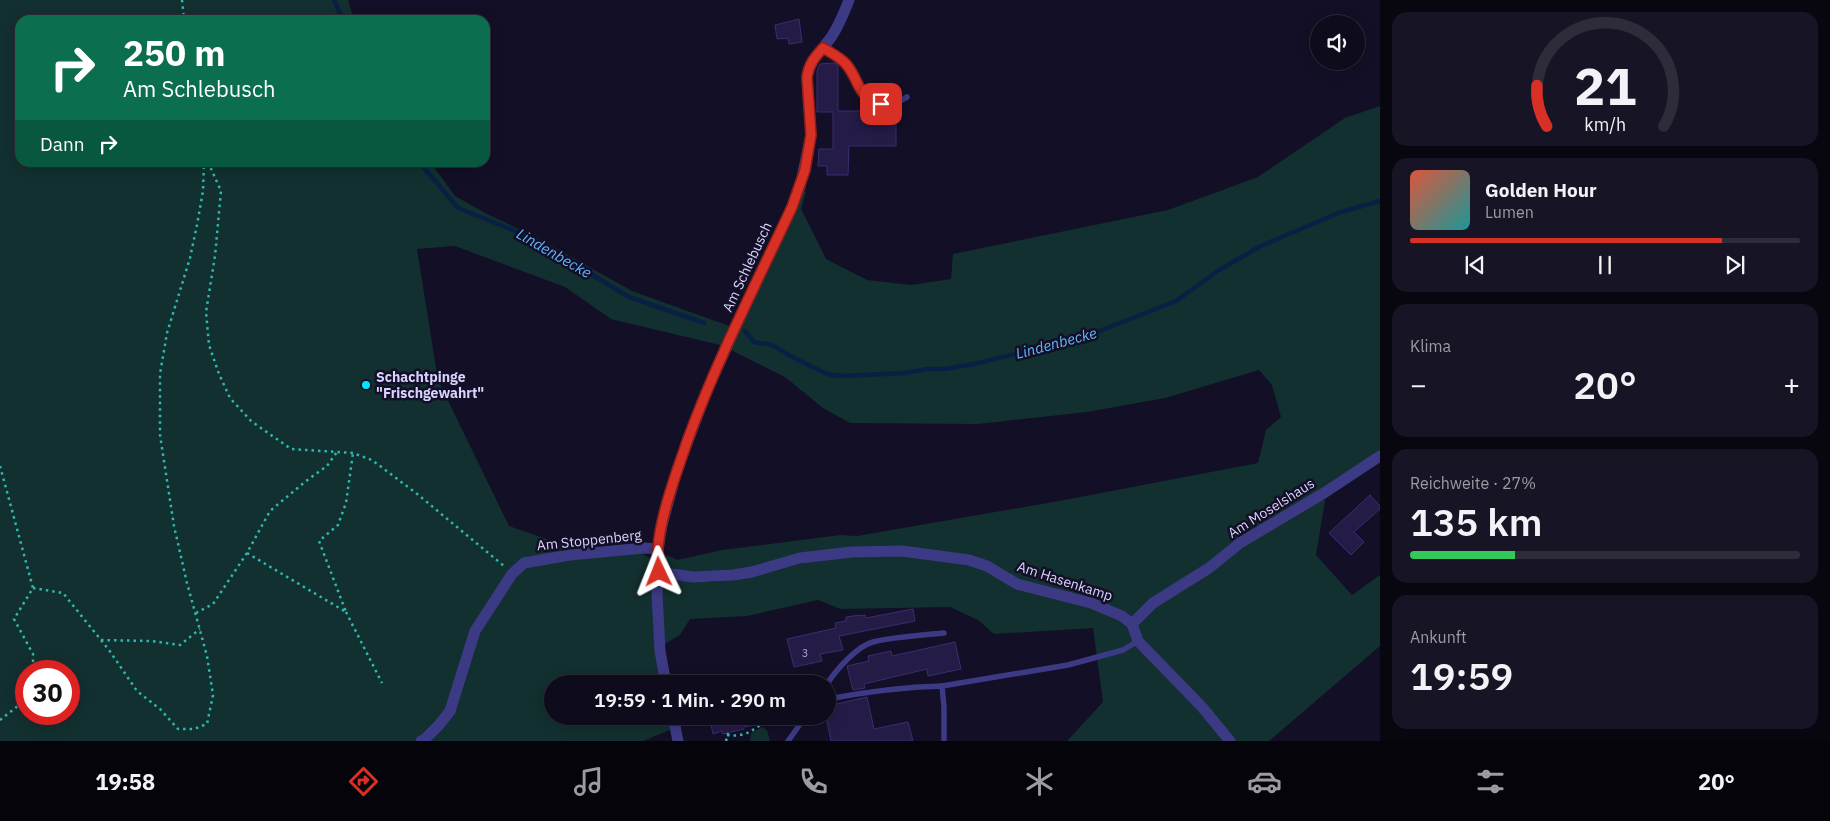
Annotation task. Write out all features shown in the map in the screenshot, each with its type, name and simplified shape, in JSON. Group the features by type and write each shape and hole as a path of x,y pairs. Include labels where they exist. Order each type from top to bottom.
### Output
{"street":[{"name":"Am Schlebusch","path":"664,675 660,651 657,593 659,572 658,548 666,507 677,470 703,401 800,187 811,135 808,68 840,23 849,0"},
{"name":"Am Moselshaus","path":"1132,624 1153,603 1209,568 1240,543 1324,493 1380,456"},
{"name":"Am Stoppenberg","path":"421,741 439,725 450,711 475,631 512,574 524,563 598,552 658,548"},
{"name":"Am Hasenkamp","path":"659,572 693,578 734,575 752,572 800,558 852,552 902,551 949,556 987,566 1017,584 1099,605 1122,616 1132,624"},
{"path":"1132,624 1138,641 1202,707 1230,741"},
{"path":"675,725 678,741"}],"lane":[{"path":"823,48 844,62 868,100 893,105 907,97"},
{"path":"832,675 853,655 872,642 944,632"},
{"path":"836,698 911,687 942,686 1068,665 1123,650 1138,641"},
{"path":"942,686 944,741"},
{"path":"788,741 800,725"}],"path":[{"path":"182,0 184,15"},
{"path":"33,588 63,593 101,640 138,691 178,729 194,729 207,724 213,696 207,656 174,526 160,435 160,374 167,333 190,258 203,191 205,167"},
{"path":"209,167 221,191 215,256 206,312 209,345 230,398 250,421 291,449 352,453 372,460 396,477 512,574"},
{"path":"196,613 213,604 247,553 270,511 306,480 326,466 337,452"},
{"path":"352,453 346,503 338,525 319,540 346,612 382,683"},
{"path":"0,466 33,588 14,619 33,654 33,660"},
{"path":"247,553 346,612"},
{"path":"101,640 152,641 180,645 200,629"},
{"path":"0,720 15,708"},
{"path":"726,741 727,734 735,736 749,733 761,725"}],"green space":[{"path":"0,0 348,0 352,15 15,15 15,167 434,167 455,196 489,215 536,237 632,291 732,327 724,346 611,319 565,287 455,246 417,249 438,380 509,526 561,544 561,553 527,557 502,581 447,711 423,737 414,741 0,741"},
{"path":"1380,106 1380,451 1320,493 1325,501 1316,555 1352,595 1380,575 1380,646 1269,741 1067,741 1103,702 1093,628 994,634 978,620 950,607 841,609 818,600 747,616 690,619 680,635 663,645 661,588 672,580 714,582 753,577 811,561 738,571 698,572 667,566 664,560 667,555 677,560 722,550 840,535 857,536 1059,501 1258,463 1266,430 1281,417 1272,385 1259,370 1165,398 1087,412 978,424 850,423 823,408 785,377 729,349 803,191 806,192 801,209 826,259 867,280 911,285 951,279 953,254 1168,210 1258,177 1345,118"},
{"path":"640,553 653,559 663,675 544,675 544,725 671,725 672,729 643,741 427,741 454,714 477,632 523,568 533,564"},
{"path":"762,727 767,730 770,741 750,741 751,733"}],"building":[{"path":"799,19 802,42 789,44 788,38 777,39 775,25"},
{"path":"820,64 838,64 838,111 896,111 896,146 849,146 848,175 827,175 827,166 818,166 819,149 833,149 833,112 817,112 817,71"},
{"path":"1370,495 1380,506 1380,509 1354,532 1364,542 1351,555 1329,533"},
{"path":"913,609 915,621 839,636 843,650 820,654 822,661 794,667 787,639 836,628 835,623 846,621 846,617 865,615 866,618"},
{"path":"955,642 961,669 928,676 927,669 864,684 865,688 853,690 847,666 869,661 868,656 891,651 892,656"},
{"path":"867,697 874,729 908,722 913,741 831,741 828,725 836,725 836,704"},
{"path":"711,725 756,725 723,734 722,731 713,734"}],"waterway":[{"name":"Lindenbecke","path":"334,0 341,15"},
{"name":"Lindenbecke","path":"423,167 458,208 528,236 629,297 704,323"},
{"name":"Lindenbecke","path":"745,331 754,342 772,345 827,374 842,376 905,373 974,364 1079,339 1176,301 1219,270 1261,246 1338,213 1380,201"}],"place":[{"name":"Schachtpinge \"Frischgewahrt\"","path":"366,385"}],"route":[{"path":"659,572 658,548 662,525 677,470 690,433 737,324 800,187 811,135 808,68 823,48 844,62 868,100 881,104"}]}
